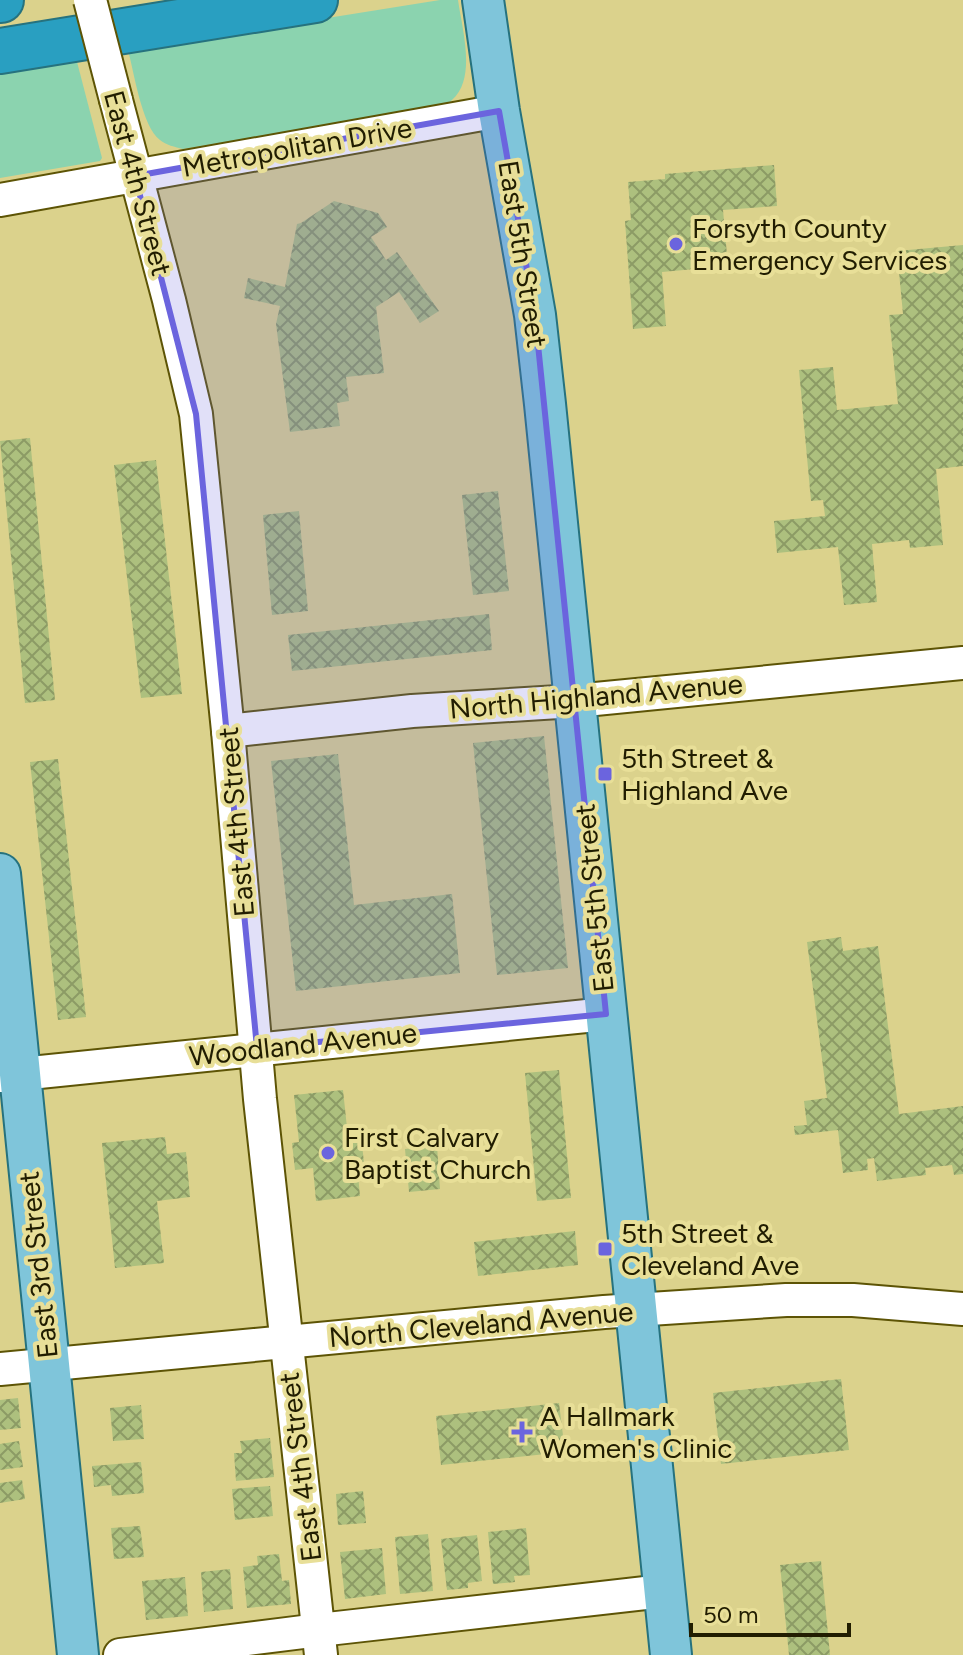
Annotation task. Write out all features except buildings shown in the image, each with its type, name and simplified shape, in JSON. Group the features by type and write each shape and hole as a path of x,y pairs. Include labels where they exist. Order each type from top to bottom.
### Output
{"highway":[{"path":"0,51 315,0"}],"main road":[{"name":"East 5th Street","path":"483,0 535,315 671,1655"},
{"name":"East 3rd Street","path":"0,874 10,1075 48,1365 78,1655"}],"street":[{"name":"East 4th Street","path":"90,0 196,414 260,1099 320,1642"},
{"name":"Metropolitan Drive","path":"0,200 499,111"},
{"name":"North Highland Avenue","path":"228,731 412,711 575,701 963,663"},
{"name":"Woodland Avenue","path":"10,1075 606,1014"},
{"name":"North Cleveland Avenue","path":"0,1369 636,1309 786,1300 853,1300 963,1309"},
{"path":"120,1655 320,1642 663,1591"}],"highlighted area":[{"path":"499,111 535,315 606,1014 257,1048 196,414 135,176"}],"green space":[{"path":"440,0 458,0 466,53 460,91 444,105 183,149 160,140 148,124 128,50"},
{"path":"76,58 102,158 100,161 0,178 0,71"}],"place":[{"name":"Forsyth County Emergency Services","path":"676,244"},
{"name":"5th Street & Highland Ave","path":"605,774"},
{"name":"First Calvary Baptist Church","path":"328,1153"},
{"name":"5th Street & Cleveland Ave","path":"605,1249"},
{"name":"A Hallmark Women's Clinic","path":"522,1432"}]}
